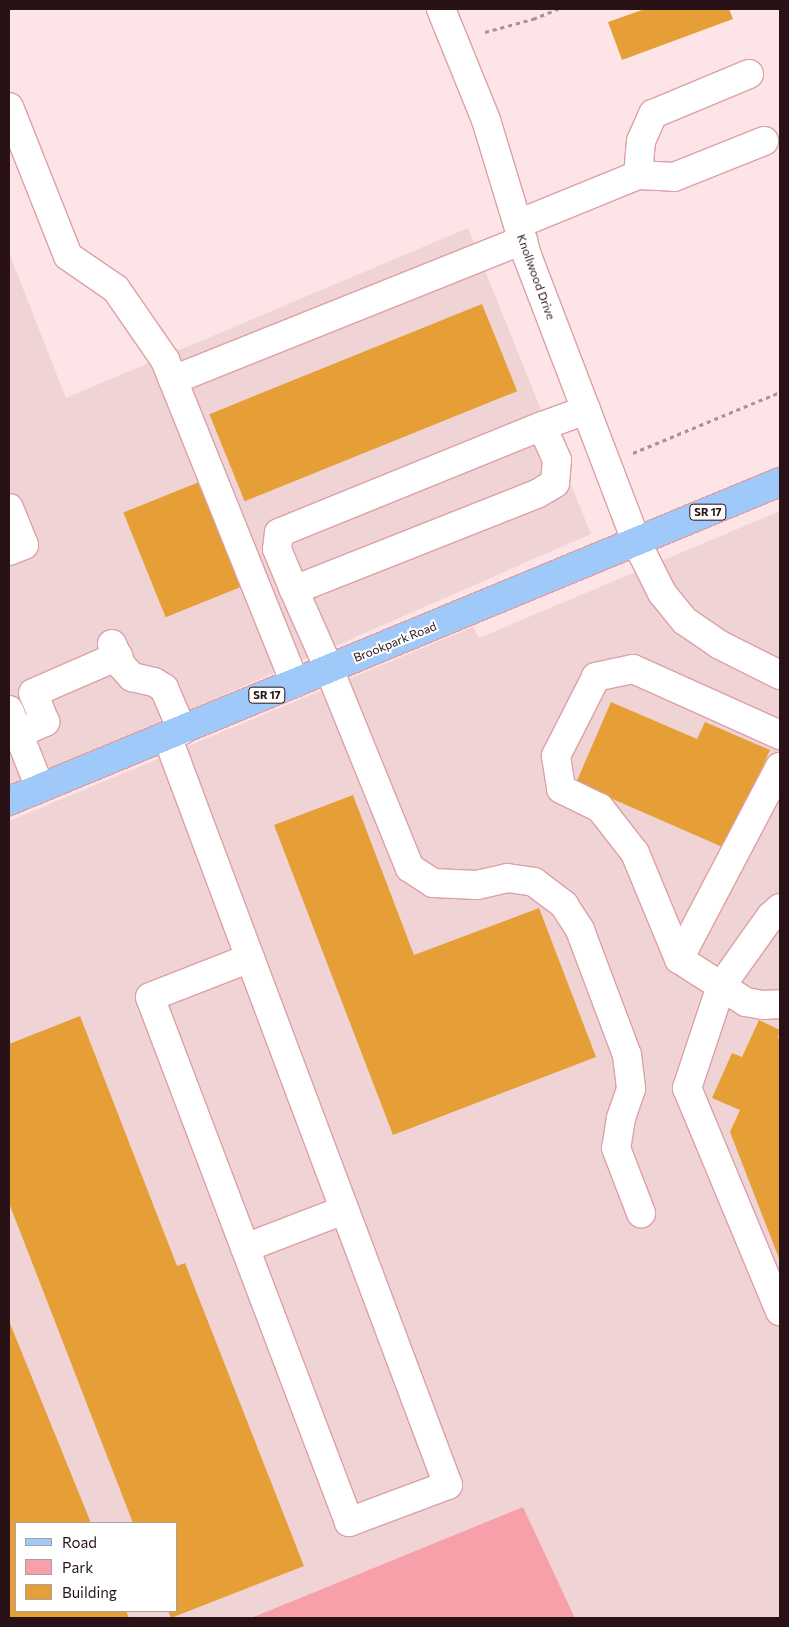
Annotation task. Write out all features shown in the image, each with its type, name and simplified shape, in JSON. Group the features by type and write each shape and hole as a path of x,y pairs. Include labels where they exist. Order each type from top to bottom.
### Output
{"main road":[{"name":"Brookpark Road","path":"9,801 637,543 780,482"}],"street":[{"name":"Knollwood Drive","path":"448,11 486,120 520,232 637,543 662,593 685,621 720,645 780,675"},
{"path":"638,174 641,141 653,114 749,74"},
{"path":"9,107 68,256 116,289 165,360 295,683"},
{"path":"173,380 520,232 638,174 674,178 764,141"},
{"path":"586,410 542,426 279,533 277,549 329,669 410,868 433,883 477,885 507,878 534,882 564,905 580,930 627,1056 631,1089 621,1118 616,1148 640,1213"},
{"path":"294,590 537,494 555,483 557,460 542,426"},
{"path":"9,508 24,545 9,551"},
{"path":"40,788 13,722 45,722 33,694 115,650 122,666 132,677 154,682 164,688 174,733 250,958 448,1485 348,1522 150,997 250,958"},
{"path":"780,734 633,669 596,677 556,756 561,789 600,808 635,853 679,959 746,1002 763,1006 780,1004"},
{"path":"679,959 780,767"},
{"path":"780,908 771,916 721,986 687,1088 780,1311"},
{"path":"245,1248 344,1210"}],"path":[{"path":"485,32 533,19 558,9"},
{"path":"633,453 780,392"}],"shaded area":[{"path":"468,228 591,534 9,789 9,253 66,398"},
{"path":"780,511 780,1618 575,1618 523,1507 251,1618 9,1618 9,821 473,627 479,638"}],"green space":[{"path":"523,1507 575,1618 251,1618"}],"building":[{"path":"645,9 729,9 733,19 622,60 608,22"},
{"path":"482,304 517,391 245,501 209,414"},
{"path":"204,480 246,585 166,617 123,513"},
{"path":"611,702 697,739 705,722 770,750 727,849 576,783"},
{"path":"353,795 414,955 539,908 596,1057 393,1135 274,825"},
{"path":"80,1016 177,1266 185,1263 304,1566 171,1618 168,1612 178,1612 178,1522 133,1522 9,1203 9,1044"},
{"path":"759,1020 780,1030 778,1038 780,1039 780,1261 730,1132 740,1110 712,1098 732,1053 742,1057"},
{"path":"9,1321 91,1522 15,1522 15,1612 126,1612 129,1618 9,1618"}]}
